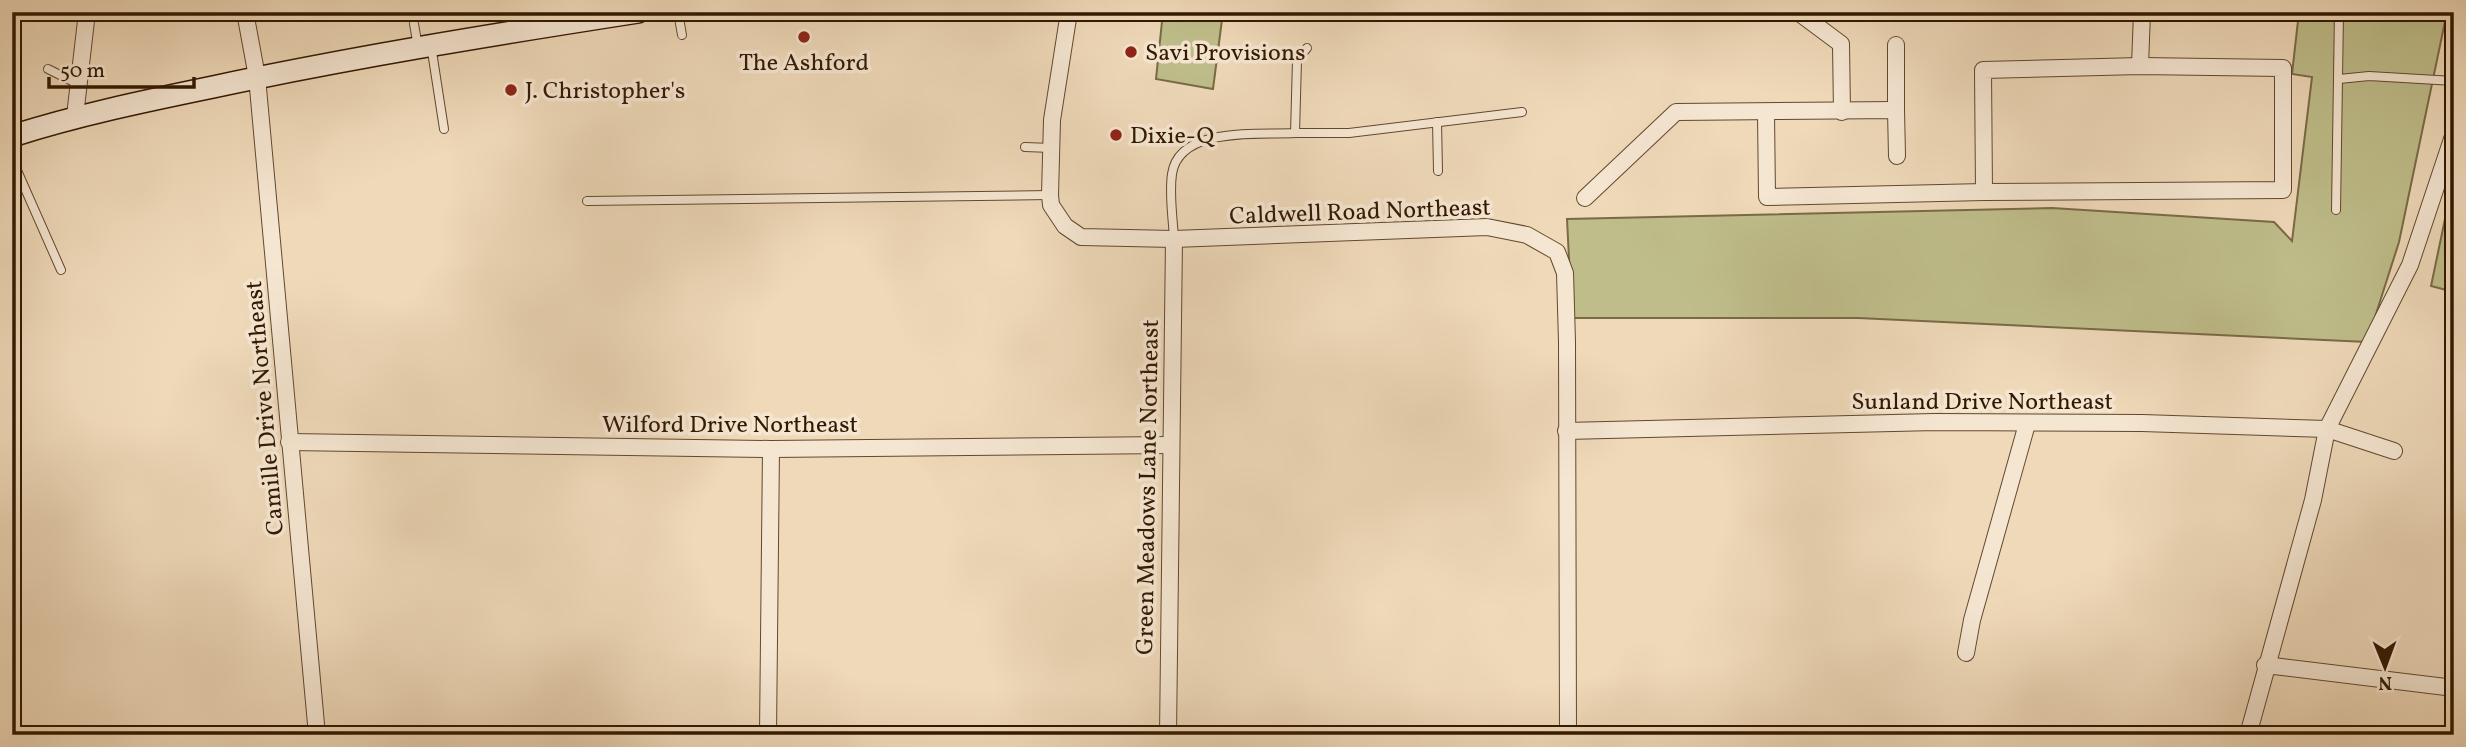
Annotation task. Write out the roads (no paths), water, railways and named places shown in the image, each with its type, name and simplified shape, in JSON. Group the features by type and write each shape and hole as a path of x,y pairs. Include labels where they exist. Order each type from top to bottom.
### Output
{"street":[{"path":"75,116 87,12"},
{"name":"Camille Drive Northeast","path":"245,12 257,77 317,735"},
{"path":"12,136 75,116 257,77 424,46 638,12"},
{"name":"Caldwell Road Northeast","path":"1069,12 1052,120 1050,195 1051,205 1065,226 1082,237 1174,239 1486,227 1527,235 1557,252 1565,274 1568,735"},
{"path":"1798,12 1840,44 1842,112"},
{"path":"2140,66 2142,12"},
{"path":"1896,45 1897,156"},
{"path":"1766,113 1767,197 2283,190 2283,68 2140,66 1983,70 1984,192"},
{"path":"1585,198 1676,112 1896,110"},
{"path":"2248,735 2313,500 2327,429 2410,265 2454,133"},
{"name":"Green Meadows Lane Northeast","path":"1168,735 1174,239"},
{"name":"Sunland Drive Northeast","path":"1566,431 1935,422 2142,423 2327,429 2394,451"},
{"path":"1966,653 1972,620 2027,424"},
{"name":"Wilford Drive Northeast","path":"289,442 771,449 1170,445"},
{"path":"768,735 771,449"},
{"path":"2266,665 2454,688"}],"lane":[{"path":"678,12 682,35"},
{"path":"2336,210 2339,12"},
{"path":"414,24 424,46 444,129"},
{"path":"1295,134 1297,60 1307,48"},
{"path":"48,69 80,85"},
{"path":"2339,79 2369,76 2454,81"},
{"path":"1174,239 1172,175 1177,158 1191,144 1217,137 1349,133 1522,112"},
{"path":"1437,122 1437,171"},
{"path":"1025,147 1051,148"},
{"path":"12,159 61,271"},
{"path":"587,201 1050,195"}],"place":[{"name":"The Ashford","path":"804,37"},
{"name":"Savi Provisions","path":"1131,52"},
{"name":"J. Christopher's","path":"511,90"},
{"name":"Dixie-Q","path":"1116,135"}]}
